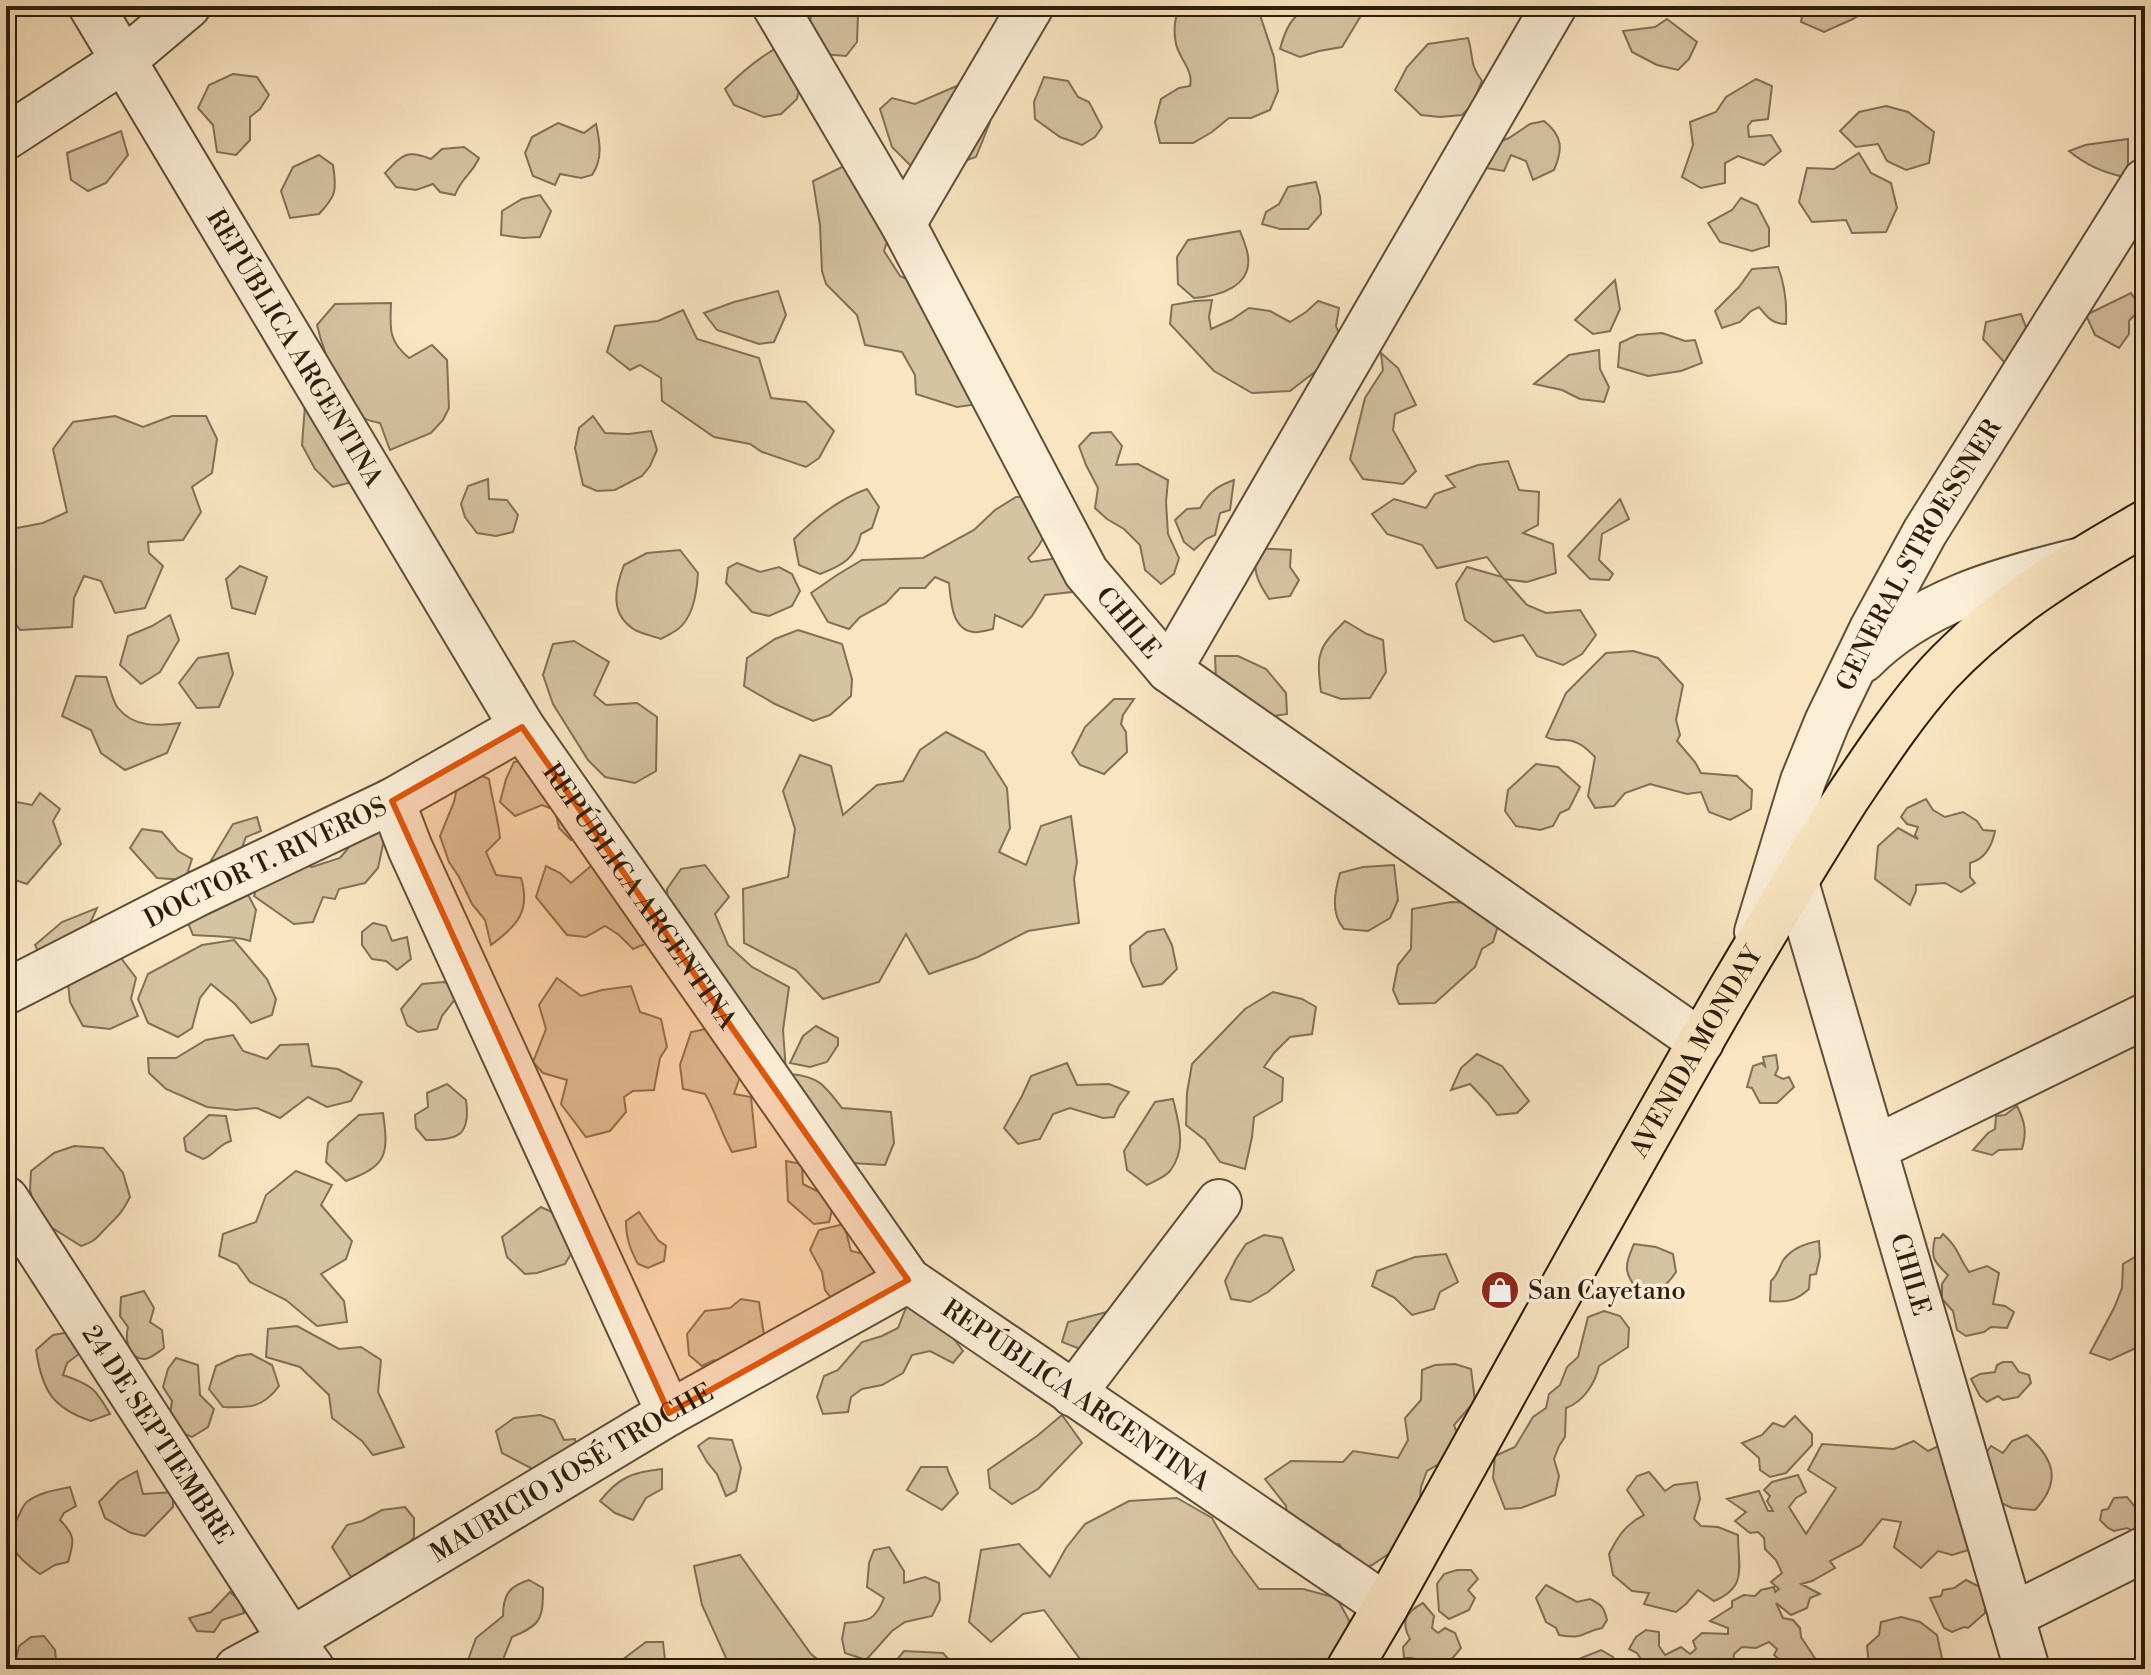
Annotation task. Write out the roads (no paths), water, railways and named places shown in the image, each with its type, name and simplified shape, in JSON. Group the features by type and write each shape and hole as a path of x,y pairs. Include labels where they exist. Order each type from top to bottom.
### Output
{"main road":[{"name":"AVENIDA MONDAY","path":"1349,1669 1701,1042 1795,879 1876,754 1907,710 1978,634 2022,598 2145,523"}],"street":[{"name":"REPÚBLICA ARGENTINA","path":"91,6 522,727 908,1280 1386,1606"},
{"path":"6,137 124,60 188,6"},
{"name":"CHILE","path":"775,6 903,224 1086,572 1169,670 1701,1042"},
{"path":"903,224 1031,6"},
{"path":"1169,670 1554,6"},
{"name":"GENERAL STROESSNER","path":"1750,957 1803,781 1851,672 1925,532 2145,181"},
{"path":"1851,672 1877,646 1919,618 1961,596 2017,576 2079,561"},
{"name":"DOCTOR T. RIVEROS","path":"6,992 199,893 392,801 522,727"},
{"path":"392,801 410,848 669,1413"},
{"name":"CHILE","path":"1795,879 2027,1669"},
{"path":"1875,1148 2145,1016"},
{"name":"24 DE SEPTIEMBRE","path":"6,1199 302,1655"},
{"path":"1073,1394 1219,1202"},
{"name":"MAURICIO JOSÉ TROCHE","path":"237,1669 302,1655 669,1413 908,1280"},
{"path":"2011,1616 2145,1549"}],"place":[{"name":"San Cayetano","path":"1500,1290"}]}
